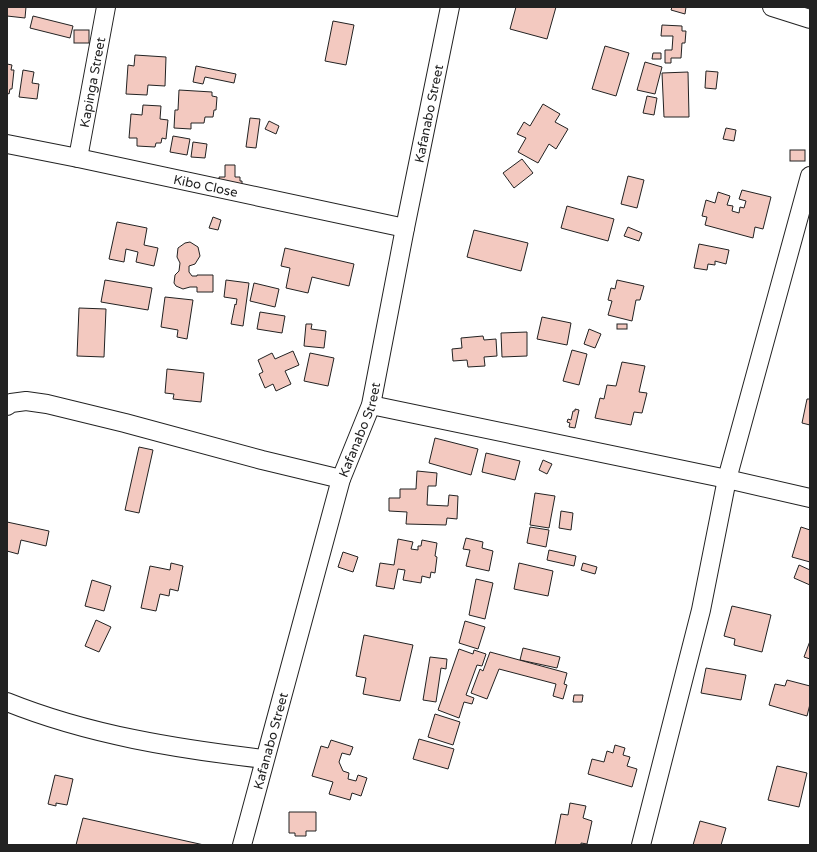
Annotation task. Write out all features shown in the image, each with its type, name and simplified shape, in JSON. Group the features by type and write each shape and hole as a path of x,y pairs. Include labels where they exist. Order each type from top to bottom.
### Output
{"street":[{"name":"Kapinga Street","path":"78,158 106,7"},
{"name":"Kafanabo Street","path":"242,845 264,759 341,479 371,405 450,7"},
{"path":"772,7 810,19"},
{"name":"Kibo Close","path":"7,144 405,228"},
{"path":"641,845 700,610 727,479 810,176"},
{"path":"7,406 11,403 26,401 60,407 262,460 341,479"},
{"path":"371,405 727,479 810,498"},
{"path":"7,702 31,712 70,724 115,734 198,750 264,759"}],"building":[{"path":"7,7 26,7 25,18 7,16"},
{"path":"516,7 556,7 547,39 510,29"},
{"path":"672,7 686,7 685,14 671,10"},
{"path":"33,16 73,26 70,38 30,28"},
{"path":"333,21 354,25 346,65 325,61"},
{"path":"662,25 682,26 682,31 686,31 685,43 682,43 681,58 671,58 671,63 665,63 665,50 672,50 673,36 661,36"},
{"path":"74,30 89,30 89,43 74,43"},
{"path":"605,46 629,53 616,96 592,89"},
{"path":"653,53 661,53 661,59 652,59"},
{"path":"135,55 166,57 165,86 148,85 147,95 126,94 128,65 134,66"},
{"path":"645,62 662,67 655,94 637,90"},
{"path":"7,64 12,65 11,70 14,70 12,89 10,89 9,94 7,93"},
{"path":"196,66 236,74 234,83 205,77 203,84 193,82"},
{"path":"23,70 34,72 32,83 39,84 37,99 19,97"},
{"path":"706,71 718,72 716,89 705,88"},
{"path":"688,72 689,117 664,117 662,73"},
{"path":"179,90 212,92 212,96 217,97 216,110 214,110 213,117 205,117 204,123 191,123 191,129 174,128 175,110 178,110"},
{"path":"647,96 657,98 654,115 643,113"},
{"path":"543,104 560,114 555,122 568,129 556,149 549,144 538,163 518,152 526,138 517,134 524,122 530,126"},
{"path":"143,105 161,106 160,119 168,120 166,139 162,138 161,143 156,143 155,147 137,146 137,138 129,138 131,114 142,115"},
{"path":"250,118 260,119 256,148 246,147"},
{"path":"269,121 279,126 276,134 265,129"},
{"path":"726,128 736,130 734,141 723,139"},
{"path":"173,136 190,139 187,155 170,152"},
{"path":"193,142 207,144 205,158 191,157"},
{"path":"790,150 805,150 805,161 790,161"},
{"path":"522,159 533,173 514,188 503,173"},
{"path":"225,165 235,165 235,177 240,177 242,184 220,184 219,177 225,177"},
{"path":"628,176 644,180 637,208 621,204"},
{"path":"742,190 771,197 763,229 755,227 753,238 705,225 707,217 702,216 706,200 715,203 718,192 730,196 727,205 733,206 732,211 739,213 740,207 744,208 746,201 739,199"},
{"path":"567,206 614,219 608,241 561,228"},
{"path":"213,217 221,220 218,230 209,228"},
{"path":"117,222 147,228 144,245 158,248 154,266 136,262 138,252 126,249 124,262 109,259"},
{"path":"628,227 642,233 639,241 624,236"},
{"path":"474,230 528,243 521,271 467,257"},
{"path":"190,242 198,247 200,256 195,264 189,266 189,272 192,276 213,275 213,292 197,292 197,287 183,289 176,286 174,283 175,275 179,271 180,263 177,257 178,248 185,243"},
{"path":"699,244 729,250 726,264 715,261 715,265 708,264 707,270 694,268"},
{"path":"285,248 354,264 349,286 312,277 308,293 286,288 290,268 281,266"},
{"path":"105,280 152,288 148,310 101,302"},
{"path":"226,280 249,283 243,326 231,324 237,299 224,297"},
{"path":"617,280 644,286 640,300 636,300 632,321 608,315 612,301 608,300 611,288 615,289"},
{"path":"254,283 279,289 275,307 250,301"},
{"path":"165,297 193,300 187,339 177,337 178,330 161,327"},
{"path":"79,308 106,309 104,357 77,356"},
{"path":"260,312 285,316 282,333 257,329"},
{"path":"542,317 571,323 567,345 537,339"},
{"path":"306,324 312,324 311,329 326,331 324,348 304,346"},
{"path":"617,324 627,324 627,329 617,329"},
{"path":"589,329 601,334 595,348 584,344"},
{"path":"527,332 527,356 502,357 501,333"},
{"path":"483,336 484,340 496,339 497,356 484,357 485,366 468,367 467,360 453,361 452,349 462,348 461,338"},
{"path":"572,350 587,354 579,385 563,381"},
{"path":"293,351 299,365 285,371 291,384 276,391 273,384 265,388 259,374 263,372 258,360 272,353 275,359"},
{"path":"310,353 334,358 328,386 304,381"},
{"path":"622,362 645,366 639,392 647,393 642,413 634,412 631,425 595,418 600,398 604,399 607,385 616,386"},
{"path":"167,369 204,373 201,402 173,399 174,394 165,393"},
{"path":"807,399 810,399 810,425 802,423"},
{"path":"575,409 579,410 575,428 569,427 570,423 567,422 568,419 571,420"},
{"path":"435,438 478,449 471,475 429,463"},
{"path":"139,447 153,450 139,513 125,510"},
{"path":"486,453 520,461 515,480 482,472"},
{"path":"543,460 552,464 547,474 539,470"},
{"path":"417,471 437,473 436,486 428,486 427,505 448,506 449,495 458,496 457,519 447,518 446,525 406,524 407,512 389,511 389,498 400,498 400,489 416,489"},
{"path":"535,493 555,496 549,528 530,525"},
{"path":"561,511 573,513 571,530 559,528"},
{"path":"7,522 49,531 46,546 21,540 18,554 7,551"},
{"path":"530,527 549,530 546,547 527,543"},
{"path":"801,527 810,530 810,562 792,557"},
{"path":"466,538 483,542 482,548 493,551 489,571 466,566 470,550 463,549"},
{"path":"398,539 413,542 411,549 418,550 418,546 421,546 422,540 437,543 435,573 431,572 430,578 422,576 421,583 403,580 405,570 398,569 394,589 376,586 380,563 394,565"},
{"path":"549,550 576,556 574,566 547,560"},
{"path":"343,552 358,557 353,572 338,567"},
{"path":"171,563 183,566 178,591 170,589 169,596 160,594 156,611 141,608 150,566 170,570"},
{"path":"519,563 553,571 548,596 514,589"},
{"path":"583,563 597,567 595,574 581,570"},
{"path":"799,565 810,570 810,585 794,578"},
{"path":"476,579 493,583 485,619 469,615"},
{"path":"92,580 111,586 104,611 85,606"},
{"path":"732,606 771,615 762,652 734,645 735,639 724,636"},
{"path":"96,620 111,627 99,652 85,646"},
{"path":"465,621 485,627 478,649 459,643"},
{"path":"364,635 413,645 400,701 363,694 366,678 356,676"},
{"path":"810,641 810,659 804,657"},
{"path":"523,648 560,657 557,668 520,660"},
{"path":"459,649 473,654 474,650 486,654 482,666 477,665 466,695 474,698 472,704 464,702 459,718 438,710"},
{"path":"490,652 567,673 564,684 567,685 563,699 553,696 556,684 499,669 487,699 471,693 480,669 483,671"},
{"path":"430,657 447,659 446,669 441,668 436,702 423,700"},
{"path":"706,668 746,675 741,700 701,693"},
{"path":"787,680 810,686 810,704 807,716 769,705 775,684 785,686"},
{"path":"574,695 583,695 582,702 573,702"},
{"path":"435,714 460,722 453,745 428,737"},
{"path":"419,739 454,749 448,769 413,759"},
{"path":"331,740 353,747 350,755 342,753 339,762 343,771 349,773 348,779 356,781 358,775 367,778 361,796 352,793 350,800 329,794 333,782 312,776 321,746 328,748"},
{"path":"615,745 625,748 623,755 630,757 627,766 637,769 632,787 588,774 592,759 604,762 607,751 613,753"},
{"path":"777,766 807,773 799,807 768,800"},
{"path":"55,775 73,779 67,805 56,803 56,806 48,804"},
{"path":"570,803 586,806 583,818 592,821 587,844 555,845 561,814 568,815"},
{"path":"289,812 316,812 316,831 306,831 306,836 295,836 295,833 289,833"},
{"path":"83,818 204,845 76,845"},
{"path":"700,821 726,828 721,845 693,845"}]}
